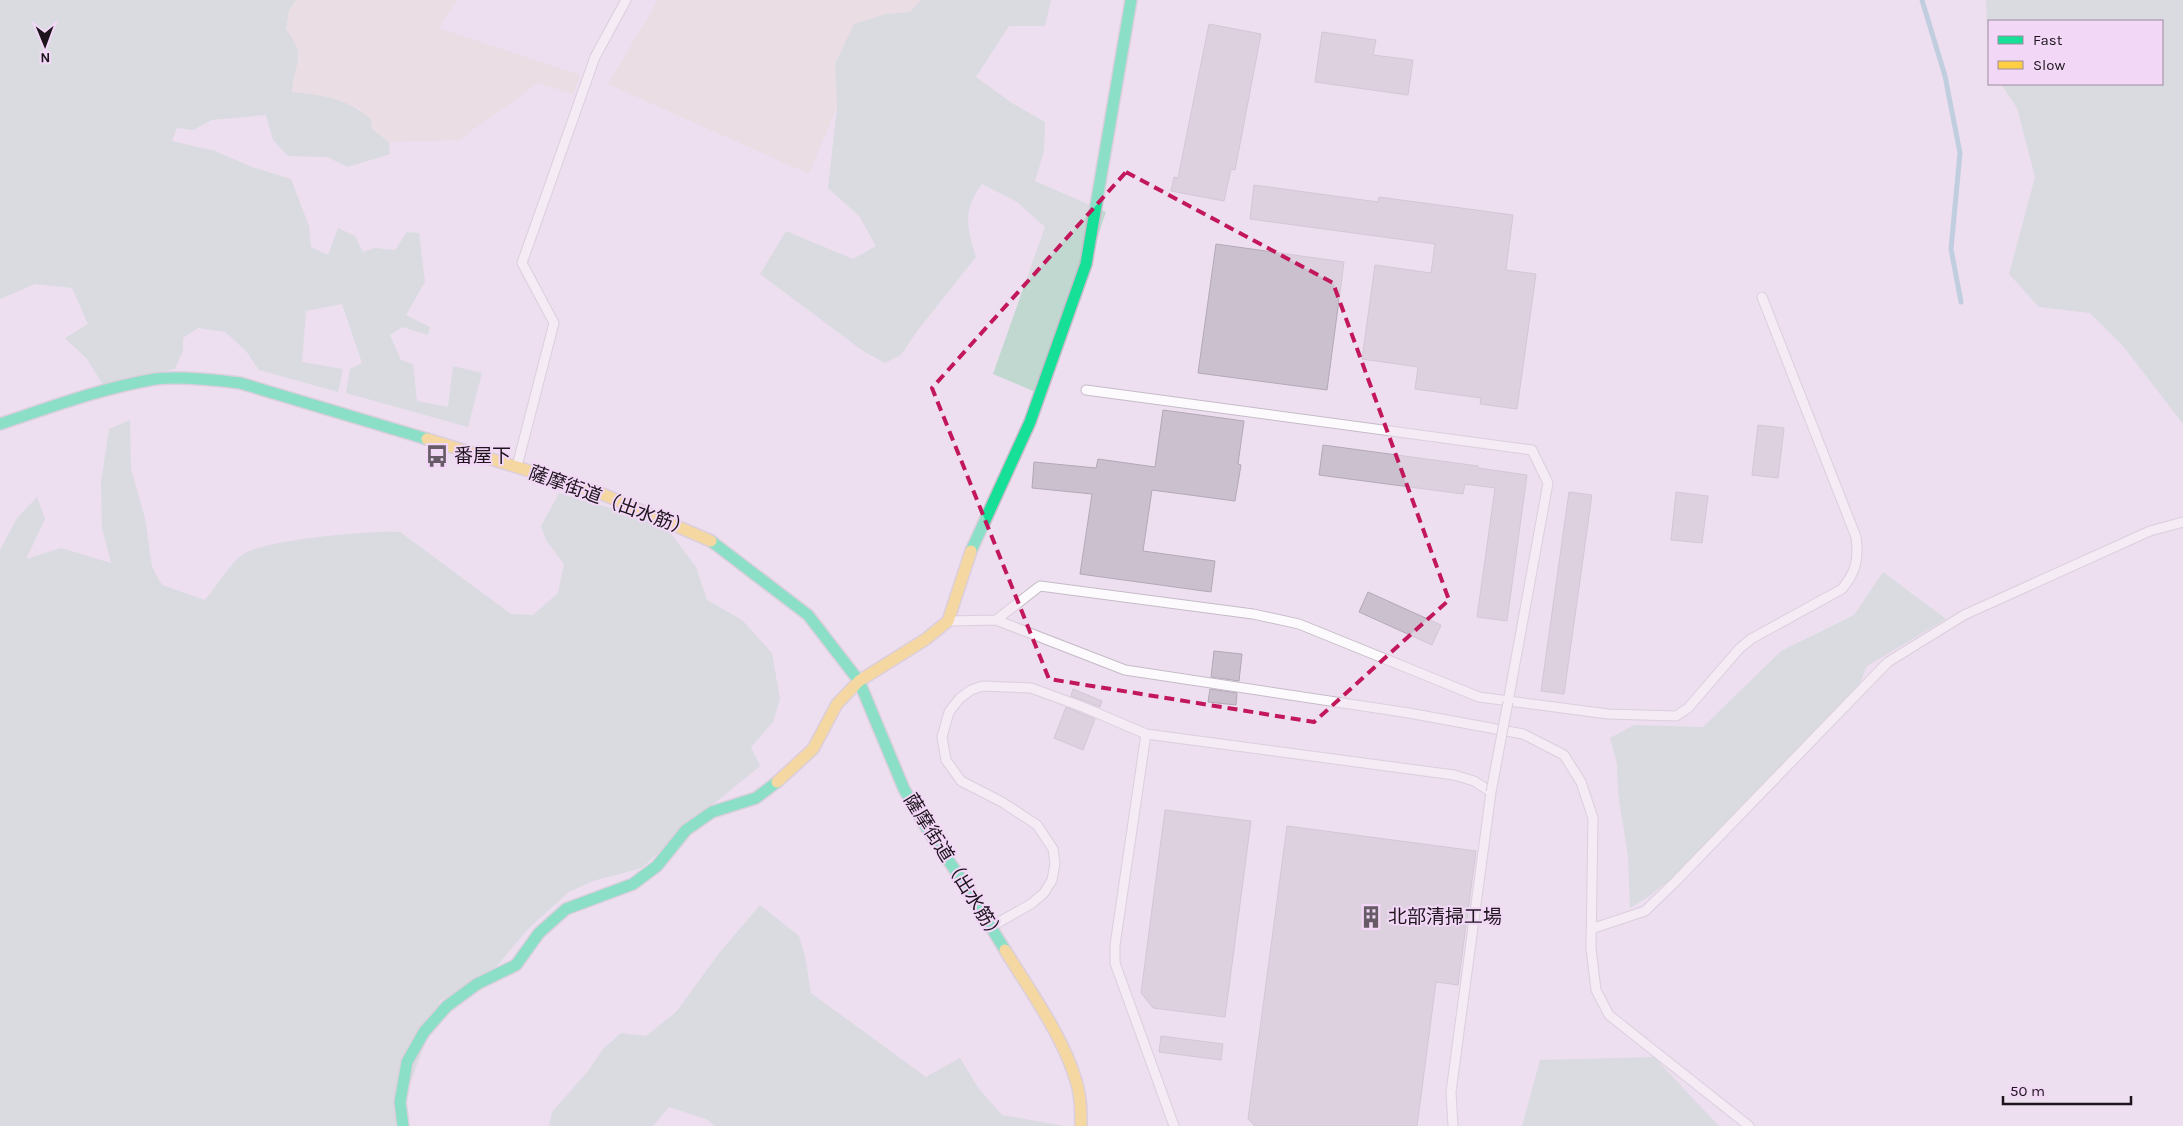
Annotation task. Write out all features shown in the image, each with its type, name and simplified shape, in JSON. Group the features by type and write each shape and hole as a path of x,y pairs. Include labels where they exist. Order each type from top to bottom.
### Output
{"street":[{"path":"403,1126 400,1102 408,1062 424,1032 447,1006 477,984 516,965 540,933 566,909 633,884 658,866 686,830 712,812 756,798 813,749 837,704 859,681 926,639 948,621 972,550 1030,422 1086,264 1131,0"},
{"name":"薩摩街道（出水筋）","path":"0,424 91,394 141,382 157,379 219,380 264,389 516,466 632,505 703,536 716,544 742,561 808,615 859,681 904,789 924,824 991,926 1057,1036 1076,1084 1081,1109 1080,1126"}],"lane":[{"path":"516,466 554,323 522,263 595,58 626,0"},
{"path":"996,620 1040,586 1253,614 1299,624 1480,697 1608,714 1676,716 1688,708 1739,649 1751,639 1842,590 1856,568 1858,552 1856,537 1762,297"},
{"path":"1086,390 1532,450 1548,483 1491,792 1451,1092 1452,1126"},
{"path":"1591,929 1645,911 1888,662 1964,615 2150,532 2183,522"},
{"path":"948,621 996,620 1125,670 1409,712 1523,734 1564,755 1581,782 1593,818 1591,929 1596,990 1609,1014 1672,1062 1749,1126"},
{"path":"991,926 1031,904 1044,893 1052,880 1055,863 1053,849 1037,825 1002,802 961,781 951,770 942,749 942,737 949,712 960,698 971,690 983,686 1031,688 1083,707 1146,734 1454,775 1474,780 1491,792"},
{"path":"1146,734 1115,945 1115,963 1174,1126"}],"highlighted area":[{"path":"1126,172 1333,283 1449,600 1314,722 1049,679 932,388"}],"shaded area":[{"path":"296,0 457,0 438,28 580,75 573,94 538,83 459,140 389,142 372,129 360,109 339,100 291,93 292,79 300,58 286,29 289,10"},
{"path":"658,0 921,0 910,12 886,14 835,63 837,107 809,174 608,84"}],"green space":[{"path":"0,0 296,0 289,10 286,29 293,39 298,54 292,92 324,96 353,107 371,120 372,129 389,142 390,154 348,167 327,157 288,156 273,140 266,115 212,120 193,130 177,128 172,141 215,151 252,167 291,179 309,226 311,247 328,255 338,228 355,236 363,252 375,248 395,250 407,232 419,233 425,282 406,315 430,327 428,335 402,327 390,335 401,360 413,364 417,401 448,407 453,366 482,373 468,427 346,393 350,369 362,363 342,304 306,311 302,362 343,369 338,392 259,370 246,351 225,332 198,328 183,338 183,351 175,369 103,385 87,359 65,338 88,324 72,288 35,284 0,299"},
{"path":"921,0 1051,0 1045,26 1009,26 976,77 1012,103 1045,122 1044,151 1035,181 1106,212 1045,396 993,374 1045,227 1017,202 982,184 971,203 968,220 970,237 976,257 918,330 901,355 885,363 863,351 760,274 786,231 853,259 876,246 859,216 828,188 837,107 835,64 854,24 886,14 910,12"},
{"path":"1986,0 2183,0 2183,424 2123,346 2090,313 2039,307 2009,274 2035,177 2017,108 2002,85 2163,85 2163,20 1988,20 1988,45"},
{"path":"130,420 131,469 145,518 152,567 162,585 205,600 237,559 253,550 318,537 400,532 511,614 533,615 558,593 564,564 546,540 541,526 559,493 663,523 696,567 707,600 742,620 772,653 780,699 773,722 751,747 760,766 689,824 642,868 593,881 569,892 529,928 496,967 440,1001 395,1126 0,1126 0,550 17,518 37,497 45,519 26,559 61,548 111,563 102,528 101,482 109,429"},
{"path":"1883,572 1946,619 1867,666 1849,710 1699,857 1648,897 1630,908 1628,856 1618,793 1617,764 1610,738 1634,725 1703,727 1781,651 1854,615"},
{"path":"760,905 799,936 805,956 811,993 926,1077 960,1058 979,1089 1002,1115 1065,1126 715,1126 706,1119 669,1107 653,1126 549,1126 552,1112 588,1071 603,1049 621,1033 646,1036 676,1012 720,952"},
{"path":"1654,1057 1719,1126 1522,1126 1540,1060"}],"building":[{"path":"1209,24 1261,34 1235,170 1231,169 1224,201 1171,191 1174,177 1178,178"},
{"path":"1322,32 1376,40 1373,55 1413,60 1408,95 1315,82"},
{"path":"1254,185 1378,202 1379,197 1513,215 1506,270 1536,274 1517,409 1480,404 1481,398 1415,389 1418,367 1362,359 1375,265 1431,273 1435,244 1250,219"},
{"path":"1216,244 1344,262 1327,390 1198,373"},
{"path":"1163,410 1244,421 1238,464 1241,465 1235,501 1152,490 1143,551 1215,561 1211,592 1080,574 1092,494 1032,488 1034,462 1096,468 1098,459 1155,467"},
{"path":"1758,425 1784,428 1778,478 1752,475"},
{"path":"1323,445 1478,466 1478,468 1527,475 1507,621 1477,617 1495,488 1465,484 1463,494 1319,475"},
{"path":"1569,492 1592,495 1564,694 1541,691"},
{"path":"1676,492 1708,496 1702,543 1671,540"},
{"path":"1368,592 1441,625 1432,645 1359,612"},
{"path":"1214,651 1242,654 1239,681 1211,677"},
{"path":"1073,689 1102,701 1100,707 1071,696"},
{"path":"1210,689 1237,693 1236,705 1208,702"},
{"path":"1066,707 1095,719 1083,750 1054,738"},
{"path":"1165,810 1251,821 1225,1017 1153,1008 1141,993"},
{"name":"北部清掃工場","path":"1287,826 1476,851 1458,985 1436,982 1417,1126 1255,1126 1248,1119"},
{"path":"1161,1036 1223,1044 1221,1060 1159,1052"}],"waterway":[{"path":"1922,0 1945,76 1960,153 1951,249 1961,302"}],"traffic: fast":[{"path":"971,551 1030,422 1086,264 1131,0"},
{"path":"0,424 116,387 155,379 186,378 240,383 427,439"},
{"path":"711,541 808,615 859,681 904,789 924,824 967,888 1005,950"},
{"path":"403,1126 400,1102 407,1062 424,1032 447,1006 477,984 516,965 539,933 566,909 633,884 657,866 686,830 712,812 756,798 777,782"}],"traffic: slow":[{"path":"427,439 600,493 711,541"},
{"path":"777,782 813,749 837,704 859,681 926,639 948,621 971,551"},
{"path":"1005,950 1046,1015 1064,1049 1078,1089 1081,1126"}],"place":[{"name":"番屋下","path":"437,456"},
{"name":"北部清掃工場","path":"1371,917"}]}
